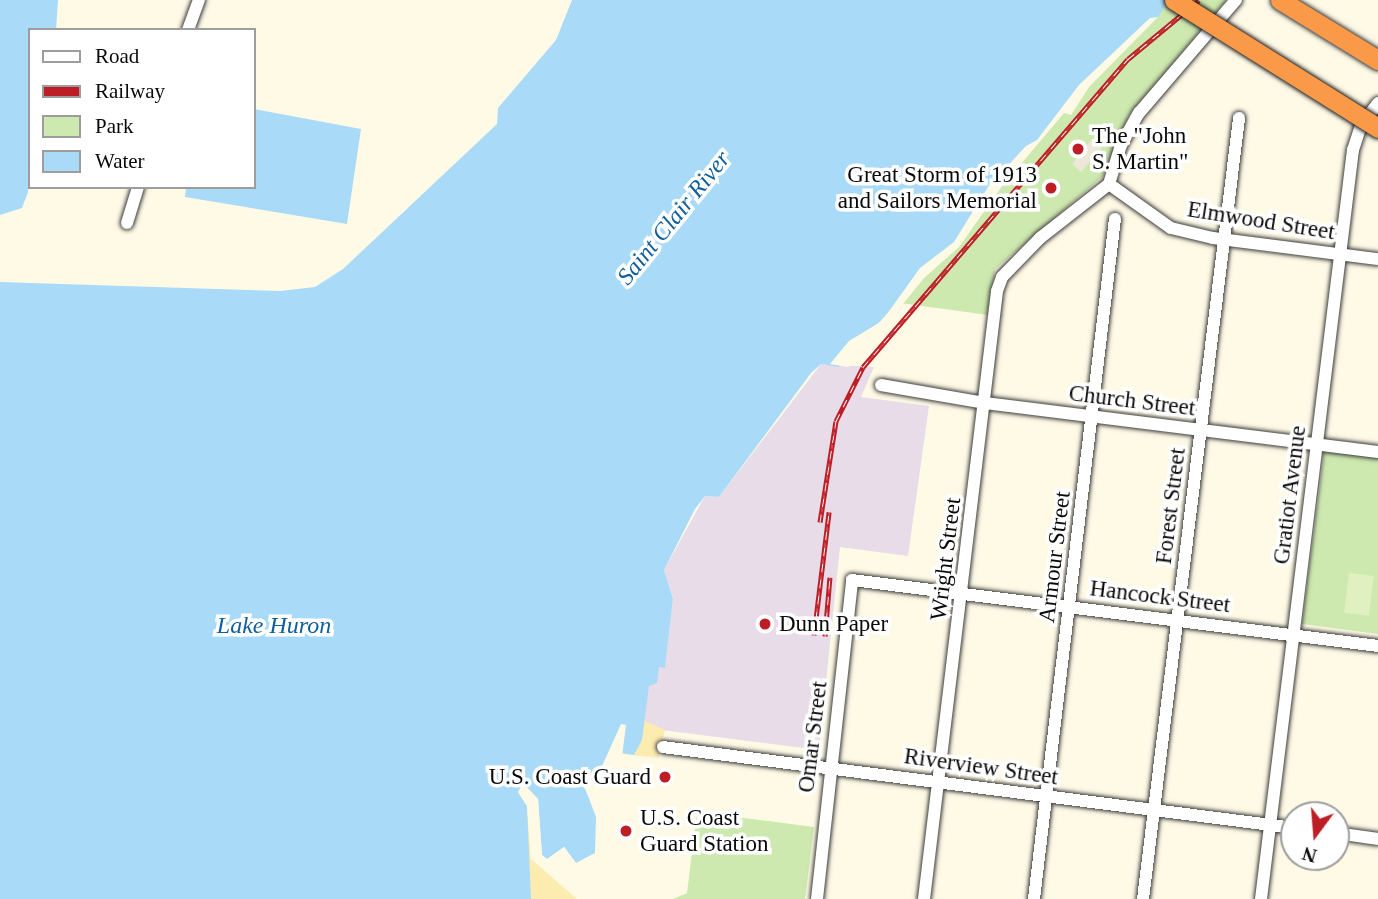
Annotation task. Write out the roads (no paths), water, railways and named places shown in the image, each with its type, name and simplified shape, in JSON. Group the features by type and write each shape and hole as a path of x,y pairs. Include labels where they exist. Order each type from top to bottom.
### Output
{"highway":[{"path":"1174,0 1378,128"},
{"path":"1280,0 1378,60"}],"street":[{"path":"189,28 199,0"},
{"path":"1109,184 1121,145 1139,113 1236,0"},
{"name":"Gratiot Avenue","path":"1261,899 1353,150 1362,125 1378,103"},
{"name":"Forest Street","path":"1143,899 1239,118"},
{"name":"Wright Street","path":"924,899 999,284 1040,238 1109,184"},
{"name":"Elmwood Street","path":"1109,184 1171,228 1225,239 1378,259"},
{"path":"127,223 137,189"},
{"name":"Armour Street","path":"1034,899 1115,219"},
{"name":"Church Street","path":"881,385 985,403 1378,452"},
{"name":"Hancock Street","path":"852,580 1378,646"},
{"name":"Omar Street","path":"817,899 852,580"},
{"name":"Riverview Street","path":"663,747 831,765 1047,798 1280,826"},
{"path":"1350,835 1378,839"}],"water":[{"path":"0,0 58,0 56,28 28,28 28,192 22,208 0,215"},
{"path":"572,0 1169,0 1158,17 1064,109 959,242 922,275 839,367 821,364 811,373 719,497 705,496 695,509 664,570 673,599 665,668 659,667 657,683 649,686 642,740 634,755 621,753 585,788 596,817 595,853 576,863 564,847 547,860 542,855 538,799 523,784 518,792 527,806 531,899 0,899 0,282 280,291 315,287 343,269 497,124 498,108 556,40"},
{"path":"256,109 361,129 347,224 185,197 186,189 256,189"}],"railway":[{"path":"820,522 836,421 863,367 1128,59 1199,0"},
{"path":"814,635 829,512"},
{"path":"825,636 830,577"}],"place":[{"name":"The \"John S. Martin\"","path":"1078,149"},
{"name":"Great Storm of 1913 and Sailors Memorial","path":"1051,188"},
{"name":"Dunn Paper","path":"765,624"},
{"name":"U.S. Coast Guard","path":"665,777"},
{"name":"U.S. Coast Guard Station","path":"626,831"}],"water label":[{"name":"Saint Clair River","path":"674,218"},
{"name":"Lake Huron","path":"274,626"}]}
